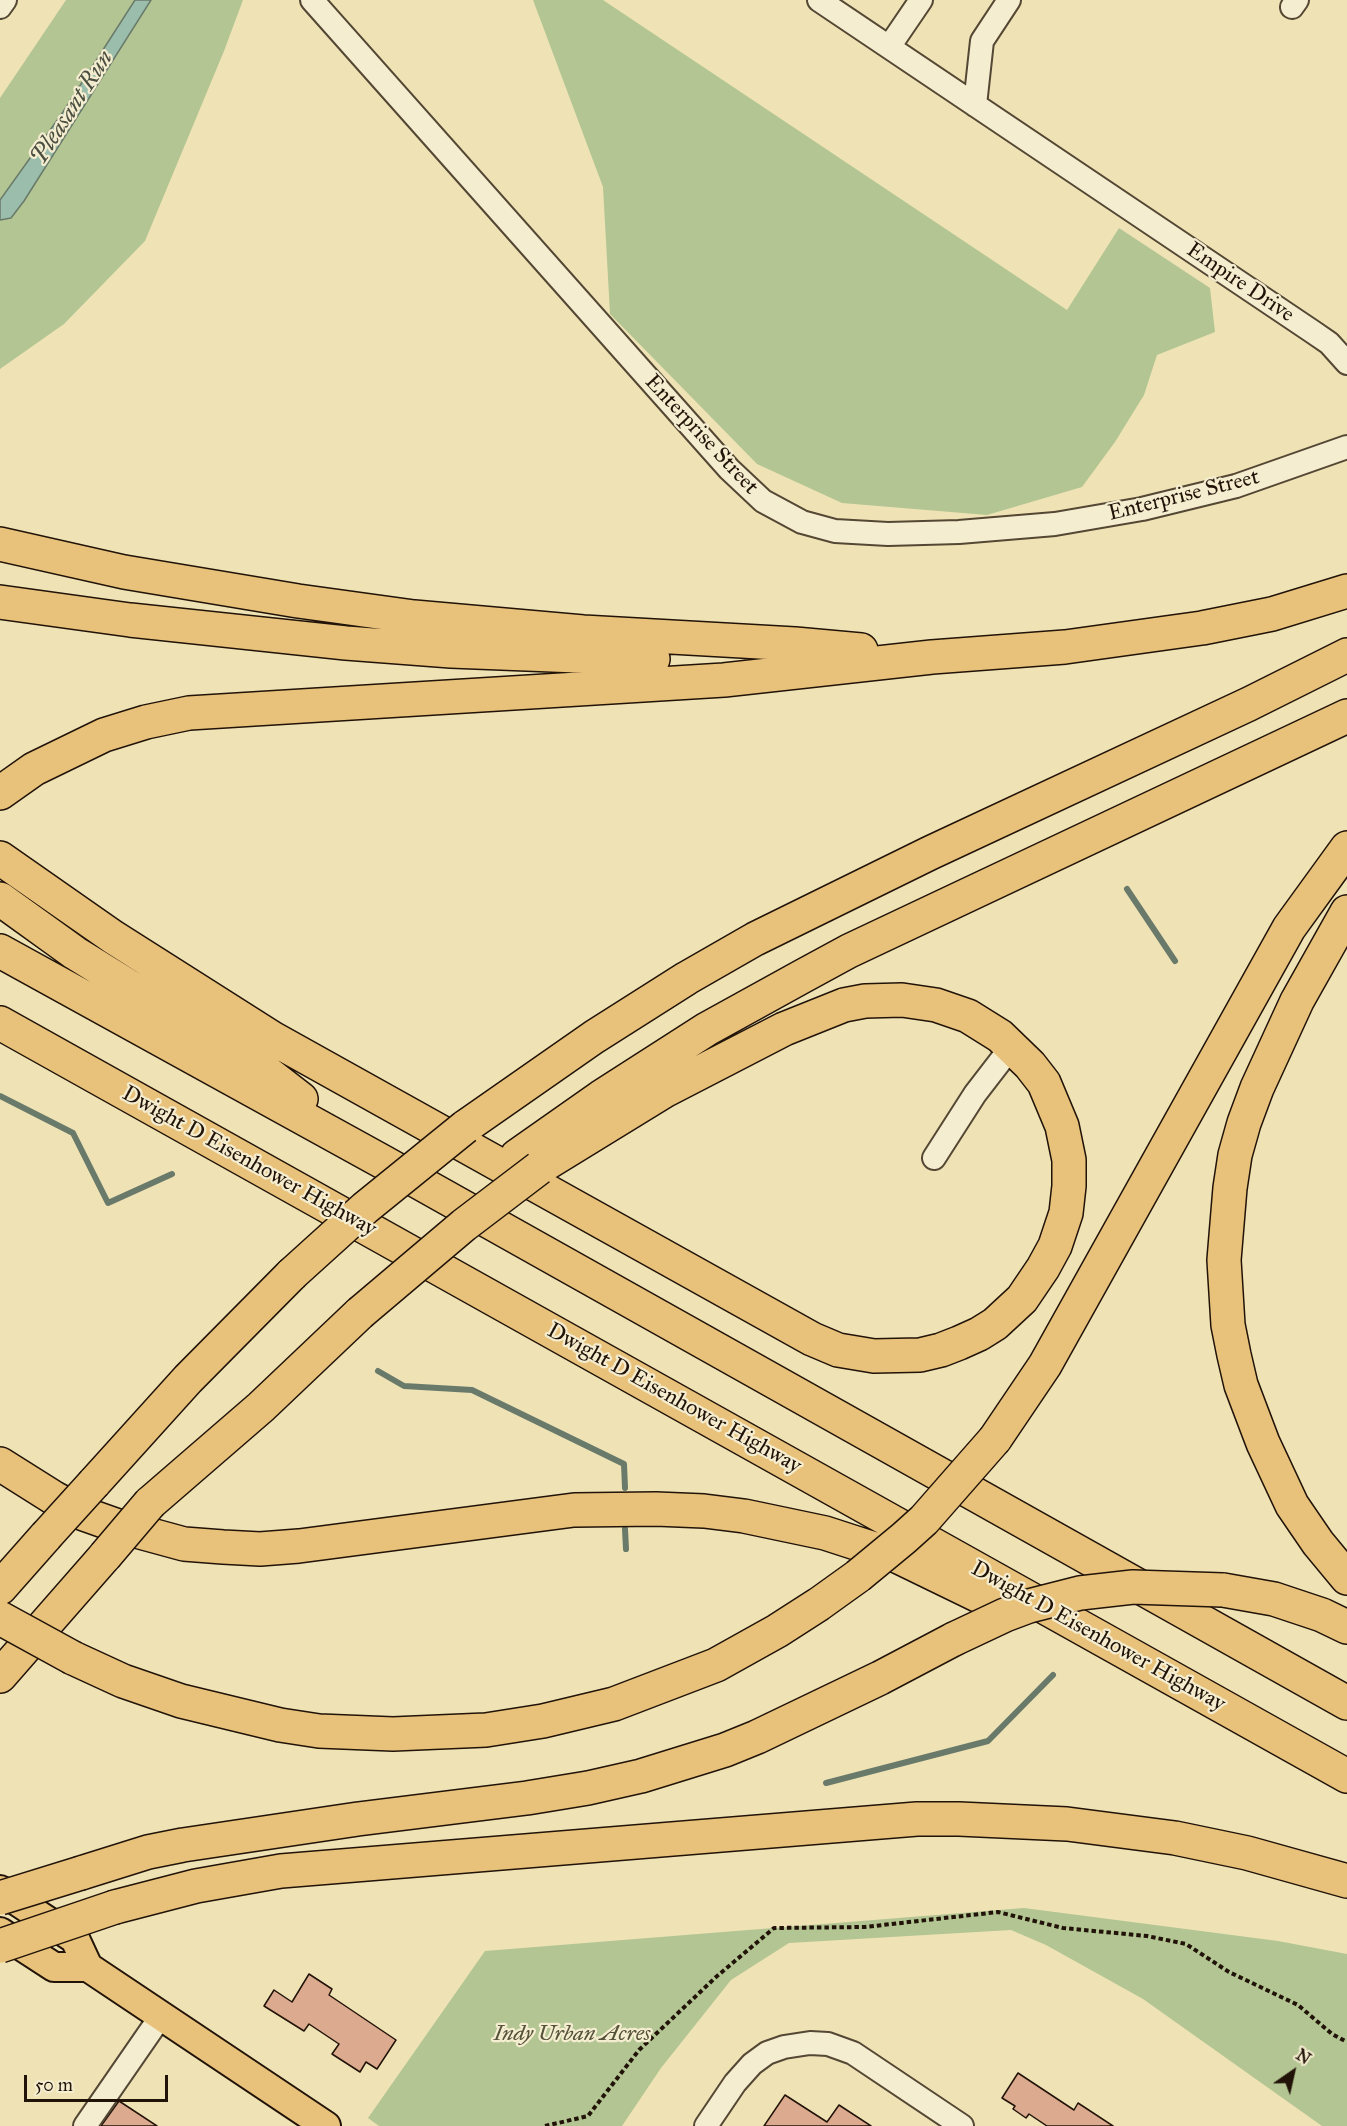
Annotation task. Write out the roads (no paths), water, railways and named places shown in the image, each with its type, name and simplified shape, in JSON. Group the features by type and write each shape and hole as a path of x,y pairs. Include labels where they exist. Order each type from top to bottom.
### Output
{"highway":[{"path":"0,544 146,575 298,601 414,617 573,632 795,644 932,657"},
{"path":"0,793 34,768 104,735 146,722 189,713 724,681 932,657 1065,647 1202,628 1272,614 1347,591"},
{"path":"0,602 187,627 357,644 450,651 724,661 807,670"},
{"path":"0,1588 188,1379 292,1274 371,1203 465,1127 594,1037 687,978 755,939 930,853 1347,655"},
{"path":"0,1676 150,1503 268,1372 351,1308 413,1240 528,1162 601,1097 707,1029 822,966 1347,716"},
{"path":"0,1618 74,1658 123,1681 181,1701 280,1725 320,1731 393,1734 486,1730 578,1714 614,1704 706,1669 777,1631 858,1576 904,1538 924,1520 995,1439 1045,1365 1289,928 1347,848"},
{"path":"0,858 112,938 272,1038 812,1339 838,1350 856,1354 920,1355 941,1350 979,1335 995,1324 1022,1299 1055,1246 1066,1213 1069,1186 1069,1160 1062,1126 1044,1083 1012,1046 968,1016 936,1005 884,1000 844,1005 784,1029 704,1068 628,1112 528,1162"},
{"path":"0,899 75,953 261,1068 383,1162"},
{"path":"1347,912 1297,1001 1264,1071 1244,1123 1235,1155 1230,1188 1224,1260 1228,1325 1234,1355 1241,1385 1263,1443 1292,1505 1318,1543 1347,1578"},
{"path":"0,951 383,1162 1347,1703"},
{"name":"Dwight D Eisenhower Highway","path":"0,1023 1347,1776"},
{"path":"0,1464 84,1514 117,1526 184,1544 223,1547 261,1549 299,1546 574,1510 704,1511 786,1524 825,1533 899,1557 1172,1694 1313,1757"},
{"path":"0,1898 148,1852 183,1845 527,1798 641,1776 725,1750 757,1737 880,1678 954,1639 1021,1609 1080,1593 1133,1587 1223,1590 1274,1599 1322,1615 1347,1627"},
{"path":"0,1946 115,1907 172,1891 313,1867 918,1819 1004,1820 1098,1827 1175,1838 1246,1852 1347,1881"}],"main road":[{"path":"0,1890 75,1939 88,1967 310,2122"},
{"path":"0,1932 54,1967 88,1967"}],"street":[{"path":"0,8 5,0"},
{"name":"Enterprise Street","path":"312,0 729,469 763,501 801,522 835,531 897,534 1055,524 1142,509 1236,486 1347,447"},
{"name":"Empire Drive","path":"819,0 1329,343 1347,363"},
{"path":"889,47 921,0"},
{"path":"975,105 982,41 1009,0"},
{"path":"934,1158 975,1094 1012,1046"},
{"path":"85,2126 161,2016"},
{"path":"706,2126 746,2070 768,2053 793,2044 810,2043 828,2044 854,2053 962,2126"}],"water":[{"name":"Pleasant Run","path":"135,0 151,0 24,201 11,218 0,220 0,200 63,112"}],"waterway":[{"path":"1127,889 1175,961"},
{"path":"0,1096 73,1133 108,1203 172,1174"},
{"path":"378,1371 404,1386 472,1390 624,1464 625,1488"},
{"path":"625,1529 626,1549"},
{"path":"826,1783 988,1741 1053,1675"}],"park label":[{"name":"Indy Urban Acres","path":"572,2035"}]}
